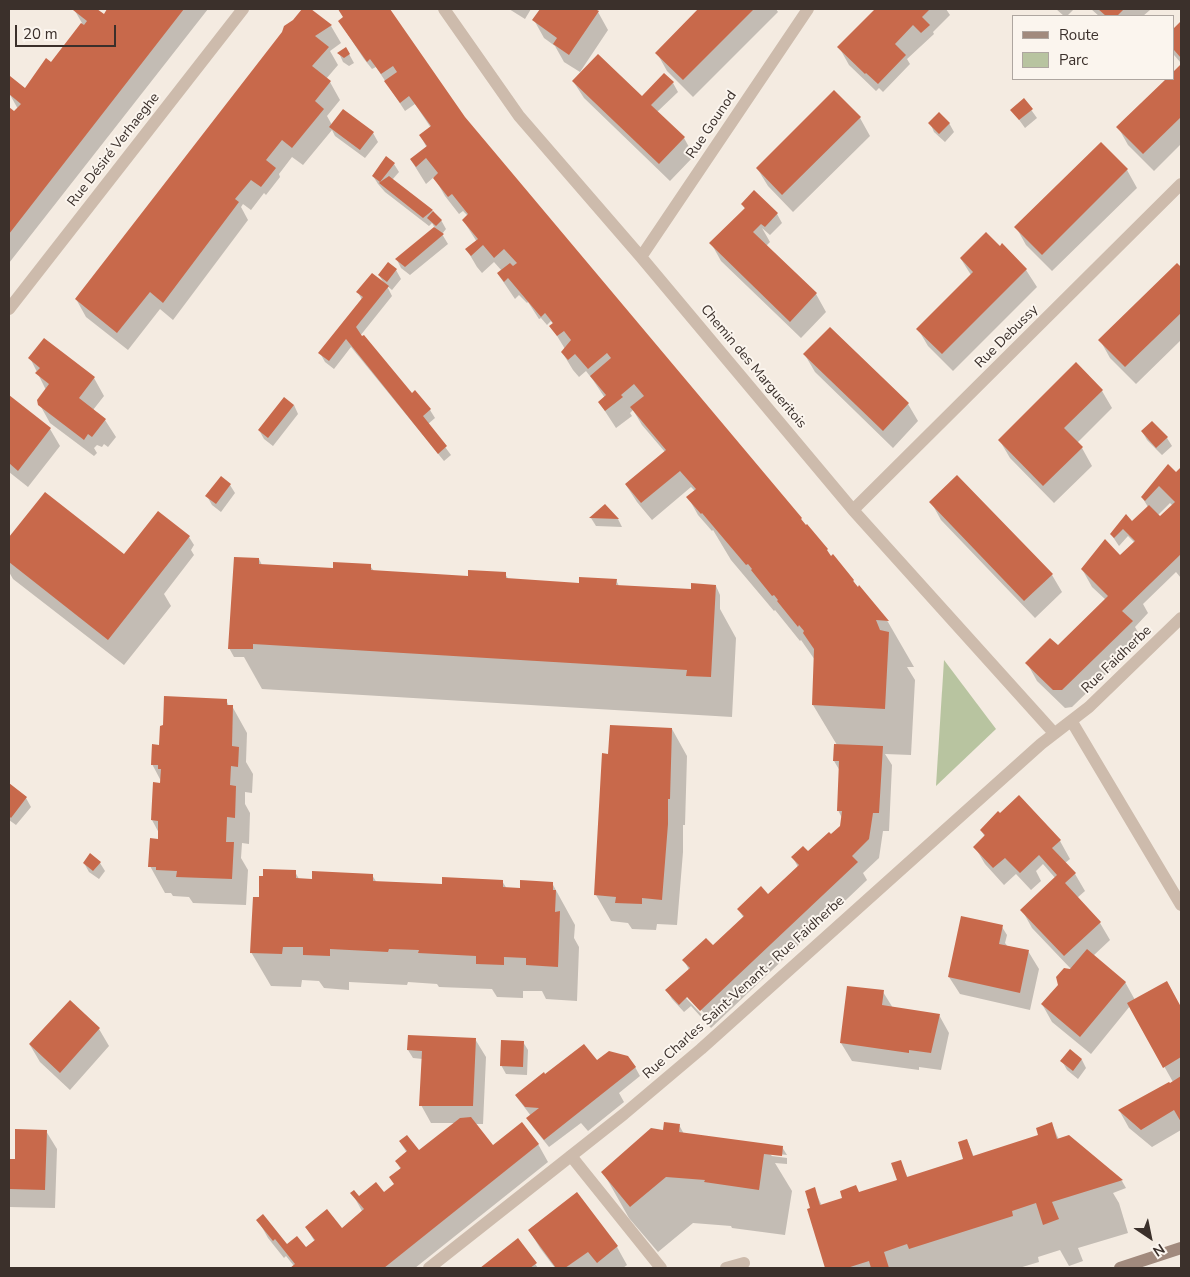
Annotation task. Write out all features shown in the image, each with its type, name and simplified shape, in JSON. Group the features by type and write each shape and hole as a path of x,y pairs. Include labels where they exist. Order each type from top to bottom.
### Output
{"main road":[{"path":"1120,1268 1181,1248"}],"street":[{"name":"Rue Désiré Verhaeghe","path":"9,309 243,9"},
{"name":"Chemin des Margueritois","path":"444,9 519,116 641,257 853,510 1054,733"},
{"name":"Rue Gounod","path":"641,257 808,9"},
{"name":"Rue Debussy","path":"853,510 1181,184"},
{"name":"Rue Faidherbe","path":"1072,722 1181,618"},
{"name":"Rue Charles Saint-Venant - Rue Faidherbe","path":"429,1268 571,1156 701,1049 1054,733 1072,722"},
{"path":"1072,722 1181,906"},
{"path":"571,1156 661,1268"},
{"path":"726,1268 744,1262"}],"green space":[{"path":"944,660 996,729 936,786"}],"building":[{"path":"97,9 104,14 107,9 184,9 9,234 9,107 14,111 21,104 9,94 9,78 10,76 25,88 46,58 51,62 81,23 84,25 87,21 73,10"},
{"path":"302,9 311,9 332,25 315,36 329,47 312,66 331,81 315,101 324,109 292,148 282,140 266,160 276,168 261,187 251,180 235,199 239,202 163,303 150,292 117,333 75,299 282,32 284,26 293,20"},
{"path":"338,9 390,9 465,117 828,549 831,556 833,554 858,587 859,585 889,621 876,620 880,630 889,632 885,709 812,705 814,649 803,633 804,631 799,625 798,627 774,595 772,596 748,564 746,565 686,497 696,489 680,471 641,503 625,484 666,450 630,407 644,396 634,384 621,395 623,397 605,411 598,402 606,395 590,376 611,358 607,353 588,369 575,354 568,360 561,352 571,340 564,331 557,336 549,326 553,323 545,313 541,317 508,278 504,282 497,273 510,263 513,266 517,263 504,249 494,258 483,245 471,256 465,249 478,239 462,220 468,214 452,194 448,197 433,178 438,173 426,158 416,167 410,159 427,146 419,135 431,126 409,96 400,103 384,81 397,72 393,66 381,74 370,59 367,62 338,21 343,17"},
{"path":"540,9 595,9 599,11 569,55 553,44 557,38 532,20"},
{"path":"698,9 754,9 683,80 655,53"},
{"path":"875,9 930,9 922,17 930,25 921,33 913,25 895,44 906,55 878,84 837,47"},
{"path":"1098,9 1124,9 1118,15 1105,15"},
{"path":"1181,21 1181,58 1175,51 1175,27"},
{"path":"346,47 350,54 344,58 337,53"},
{"path":"598,54 642,96 664,73 674,82 651,105 685,137 659,164 572,81"},
{"path":"1181,64 1181,117 1143,154 1116,127 1165,80 1175,80 1175,70"},
{"path":"834,90 861,117 782,195 756,168"},
{"path":"1024,98 1033,109 1019,120 1010,110"},
{"path":"343,109 374,132 360,150 329,127"},
{"path":"939,112 950,123 939,134 928,123"},
{"path":"1101,142 1128,169 1042,255 1014,227"},
{"path":"386,156 395,163 380,182 372,176"},
{"path":"389,176 433,210 423,218 379,183"},
{"path":"754,190 778,213 765,227 761,224 753,232 817,293 790,322 709,243 745,208 741,204"},
{"path":"433,211 442,220 436,226 427,218"},
{"path":"434,227 444,234 405,267 395,259"},
{"path":"986,232 1000,246 1002,243 1027,269 942,354 916,329 973,272 960,258"},
{"path":"388,262 397,269 387,282 378,275"},
{"path":"1177,263 1181,267 1181,313 1125,367 1098,340"},
{"path":"372,273 389,286 356,327 412,393 415,390 431,409 423,416 447,446 438,454 346,339 329,361 318,353 363,297 356,292"},
{"path":"830,327 909,403 883,431 803,354"},
{"path":"44,338 95,377 79,398 106,419 92,437 88,434 84,440 38,405 37,400 49,384 35,373 40,368 28,358"},
{"path":"1076,362 1103,390 1064,428 1083,447 1043,486 998,440"},
{"path":"9,395 51,428 18,471 9,463"},
{"path":"284,397 294,405 268,438 258,430"},
{"path":"1152,421 1168,437 1156,448 1141,431"},
{"path":"1168,464 1176,472 1181,467 1181,554 1122,611 1133,621 1062,690 1053,690 1025,663 1050,638 1058,645 1108,596 1081,569 1105,539 1120,555 1135,541 1123,529 1114,538 1110,534 1126,514 1132,521 1149,505 1160,516 1175,502 1159,486 1145,501 1141,497"},
{"path":"957,475 1053,574 1024,601 929,502"},
{"path":"221,476 231,484 216,504 205,496"},
{"path":"45,492 124,554 158,511 190,536 108,640 9,562 9,537"},
{"path":"605,504 619,519 589,518"},
{"path":"234,557 259,558 259,564 333,568 333,562 371,564 371,570 468,576 468,570 506,572 506,578 579,583 579,577 617,579 616,585 691,589 691,583 716,585 711,677 686,676 687,670 253,644 253,649 228,649"},
{"path":"164,696 227,699 227,705 233,705 232,746 239,747 238,767 231,766 230,785 236,786 235,818 227,817 226,842 234,842 232,879 176,877 177,871 156,870 156,867 148,867 150,838 158,839 158,821 151,820 153,782 160,783 161,769 158,769 158,765 151,765 152,744 159,745 160,726 163,725"},
{"path":"610,725 672,728 670,799 668,799 662,900 642,898 642,904 615,903 616,897 594,895 602,753 608,754"},
{"path":"834,744 883,746 879,813 873,813 869,839 852,856 858,862 700,1011 687,997 679,1005 665,990 690,968 682,960 706,938 713,945 744,916 737,909 761,886 768,894 799,865 791,857 803,846 808,851 829,832 831,834 840,826 842,811 837,811 839,761 833,761"},
{"path":"9,783 27,797 11,818 9,816"},
{"path":"1019,795 1061,840 1052,848 1076,873 1065,883 1101,922 1064,956 1020,910 1057,875 1039,855 1020,873 1005,858 993,868 973,847 985,835 980,830 998,811 1000,813"},
{"path":"90,853 101,862 93,871 83,863"},
{"path":"263,869 296,870 296,878 312,879 312,871 373,874 373,881 442,884 442,877 503,880 503,887 520,888 520,880 553,882 553,890 556,890 555,912 560,911 558,967 526,965 526,958 504,957 504,965 476,964 476,956 418,953 419,950 389,949 388,952 330,949 330,956 303,955 303,947 283,947 282,954 250,953 253,897 259,897 259,876 263,876"},
{"path":"961,916 1003,925 999,944 1029,950 1020,993 948,977"},
{"path":"1087,949 1126,982 1080,1037 1041,1004 1058,985 1056,977 1064,968 1070,969"},
{"path":"1167,981 1181,1007 1181,1057 1163,1068 1127,1003"},
{"path":"847,986 884,990 882,1005 940,1014 931,1053 909,1050 909,1053 840,1043"},
{"path":"70,1000 100,1028 60,1073 29,1044"},
{"path":"408,1035 476,1038 473,1106 419,1106 422,1051 407,1050"},
{"path":"501,1040 524,1041 523,1067 500,1066"},
{"path":"584,1044 597,1060 609,1051 628,1056 636,1067 544,1140 526,1118 539,1108 525,1107 515,1095"},
{"path":"1070,1049 1082,1059 1073,1071 1060,1061"},
{"path":"1181,1076 1181,1122 1174,1110 1141,1130 1118,1110 1170,1083"},
{"path":"471,1117 493,1145 522,1122 539,1144 384,1268 290,1268 295,1264 275,1239 273,1241 256,1220 263,1214 287,1244 297,1236 306,1247 315,1240 305,1227 327,1209 342,1228 364,1209 350,1193 354,1190 359,1196 376,1182 384,1192 394,1184 389,1177 401,1168 395,1161 407,1151 399,1141 407,1135 419,1150 460,1118"},
{"path":"664,1122 680,1124 679,1132 783,1146 782,1156 764,1154 759,1190 704,1182 705,1180 666,1177 630,1207 601,1172 651,1128 663,1130"},
{"path":"1052,1122 1057,1139 1069,1135 1123,1180 1052,1202 1059,1219 1043,1225 1036,1203 1012,1211 1013,1216 909,1249 907,1244 884,1252 889,1268 871,1268 869,1261 847,1268 825,1268 807,1209 810,1208 805,1191 815,1187 820,1205 842,1198 840,1191 856,1185 859,1192 897,1180 891,1163 901,1160 907,1177 963,1159 958,1142 967,1139 973,1156 1038,1135 1036,1128"},
{"path":"15,1129 47,1130 45,1190 9,1189 9,1159 15,1159"},
{"path":"577,1192 618,1246 597,1263 588,1252 565,1268 556,1268 528,1230"},
{"path":"518,1238 537,1263 530,1268 480,1268"}]}
